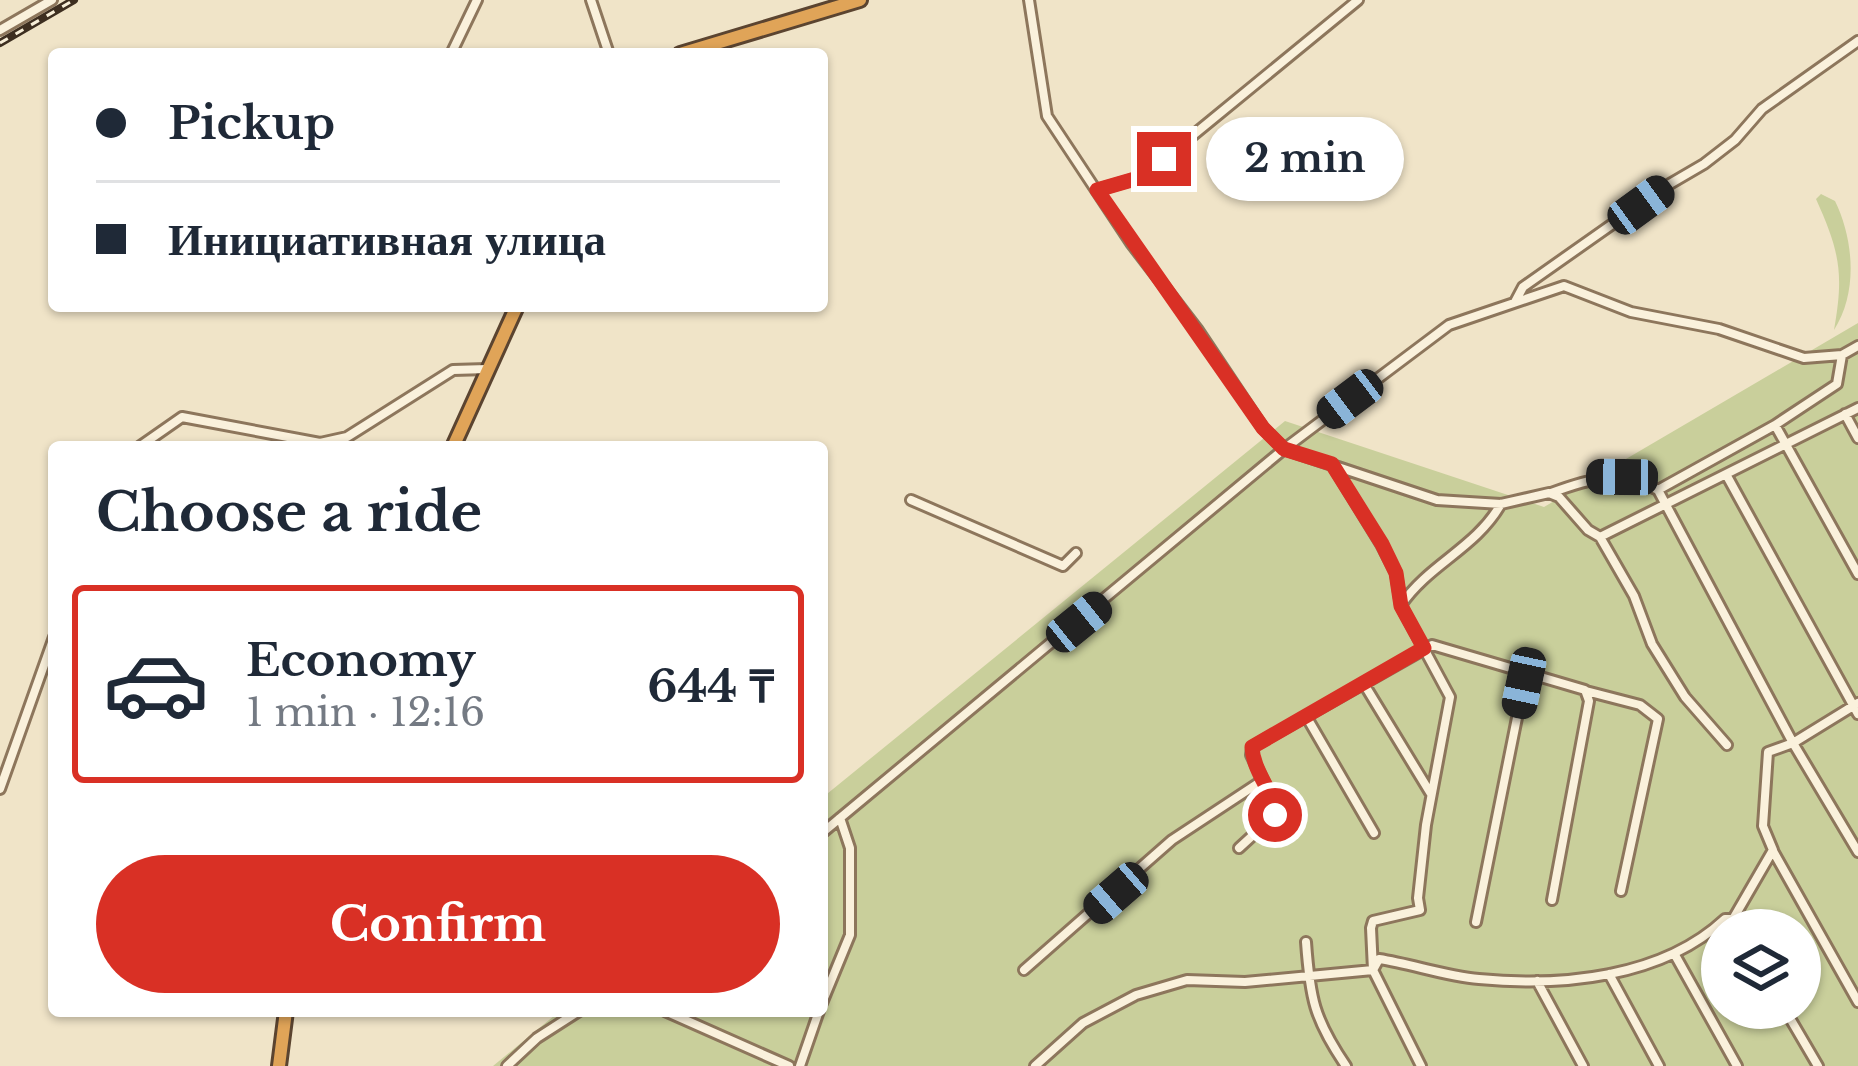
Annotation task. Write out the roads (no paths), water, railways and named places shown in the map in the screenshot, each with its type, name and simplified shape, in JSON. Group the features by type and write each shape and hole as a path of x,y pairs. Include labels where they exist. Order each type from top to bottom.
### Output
{"highway":[{"path":"700,48 860,0"},
{"path":"456,441 514,312"},
{"path":"279,1066 285,1017"}],"street":[{"path":"0,30 52,0"},
{"path":"454,48 477,0"},
{"path":"591,0 607,48"},
{"path":"1029,0 1048,116 1263,428 1284,449 1437,500 1502,504 1550,493 1592,476 1639,480 1658,490 1793,743 1858,852"},
{"path":"1097,190 1135,179 1164,159 1358,0"},
{"path":"1516,302 1523,287 1704,164 1735,140 1762,109 1858,41"},
{"path":"828,828 1284,449 1449,325 1564,286 1631,312 1720,329 1804,358 1842,355 1858,346"},
{"path":"1658,490 1775,425 1837,384 1842,355"},
{"path":"329,441 347,437 453,370 488,369"},
{"path":"1600,536 1858,408"},
{"path":"1845,414 1858,438"},
{"path":"148,441 182,417 309,441"},
{"path":"1775,425 1858,574"},
{"path":"1332,464 1382,544 1396,573 1401,606 1450,697 1431,794 1420,910 1373,921 1370,948 1373,970 1421,1066"},
{"path":"1726,476 1856,708 1768,752 1763,826 1858,1002"},
{"path":"1550,493 1600,536 1634,596 1652,644 1685,697 1727,745"},
{"path":"911,500 1063,566 1076,553"},
{"path":"1401,606 1423,578 1460,553 1489,525 1502,504"},
{"path":"1239,848 1275,815 1275,803 1251,755 1252,747 1424,648 1442,645 1488,664 1640,705 1658,719 1622,891"},
{"path":"0,789 48,655"},
{"path":"1476,922 1526,673"},
{"path":"1364,684 1431,794"},
{"path":"1552,900 1589,701 1585,691"},
{"path":"1306,716 1374,833"},
{"path":"1024,970 1172,840 1263,780"},
{"path":"828,988 850,935 850,848 840,818"},
{"path":"1739,909 1772,850"},
{"path":"1373,970 1378,959 1473,979 1538,981 1609,974 1675,955 1701,936"},
{"path":"1306,942 1320,1027 1346,1066"},
{"path":"1675,955 1737,1066"},
{"path":"1035,1066 1083,1023 1136,995 1186,980 1245,982 1373,970"},
{"path":"1609,974 1659,1066"},
{"path":"1538,981 1583,1066"},
{"path":"507,1066 570,1017"},
{"path":"678,1017 789,1066"},
{"path":"800,1066 817,1017"},
{"path":"1796,1029 1818,1066"}],"railway":[{"path":"0,43 74,0"}]}
